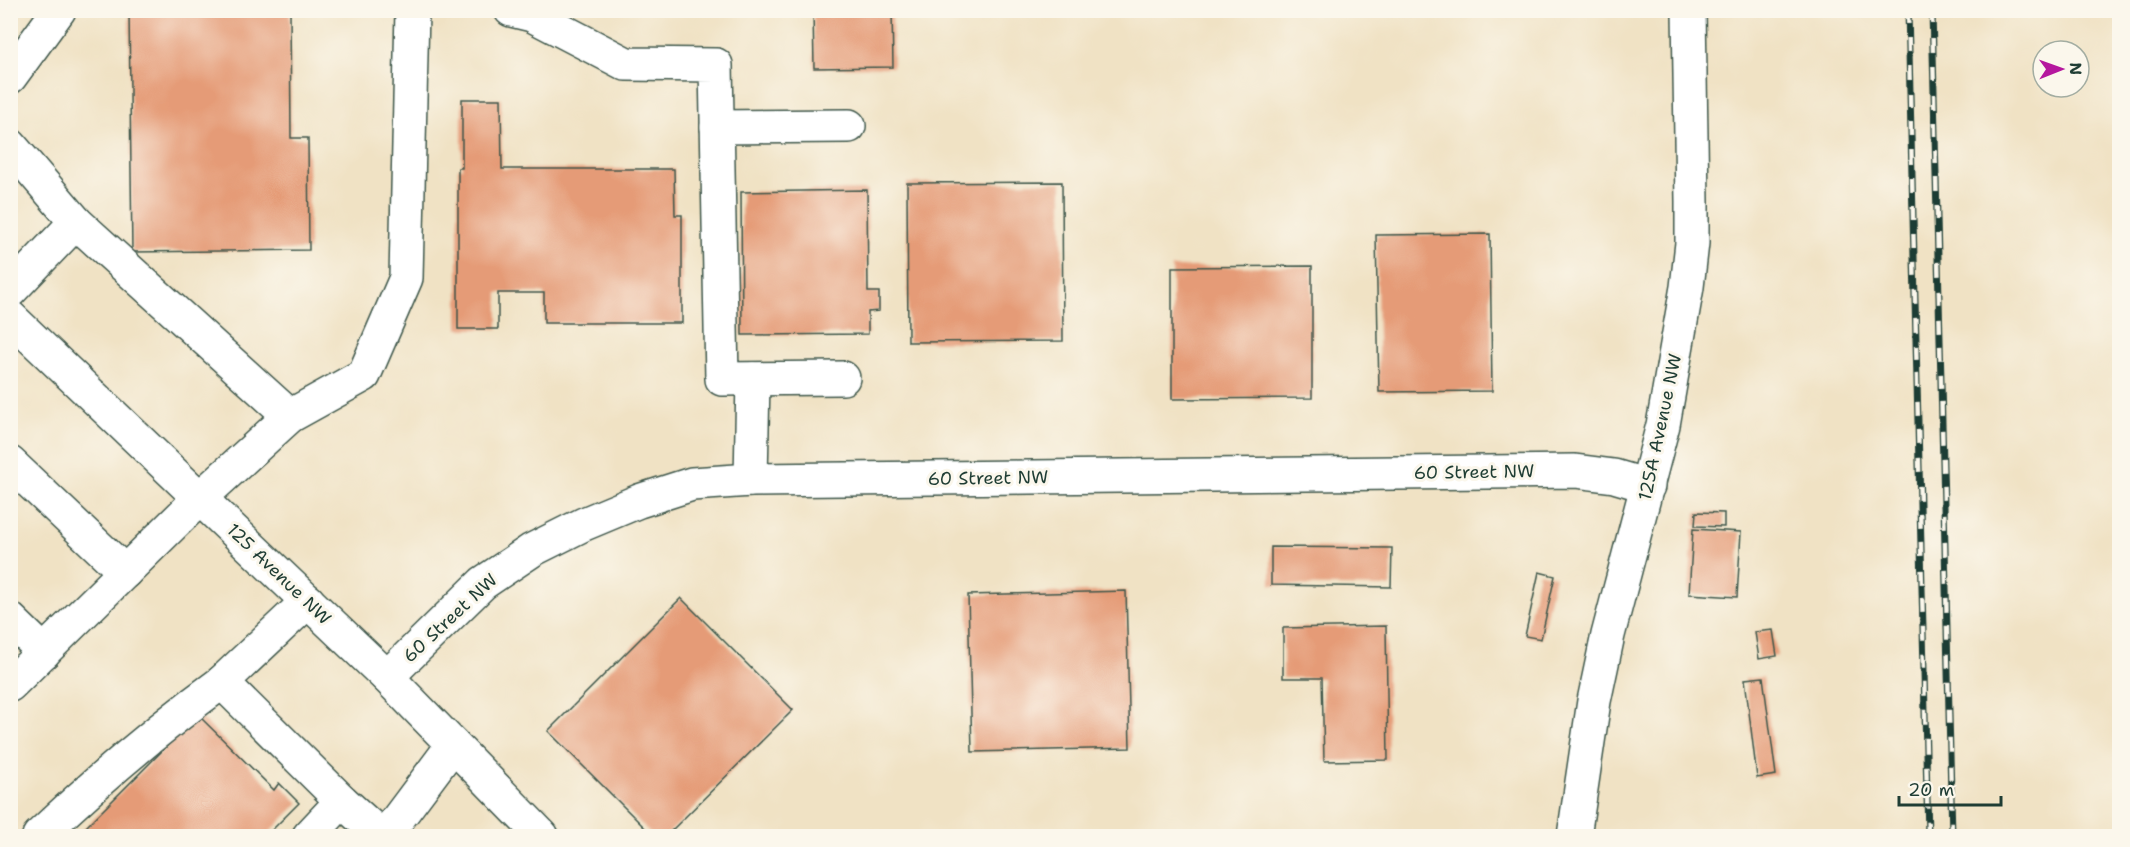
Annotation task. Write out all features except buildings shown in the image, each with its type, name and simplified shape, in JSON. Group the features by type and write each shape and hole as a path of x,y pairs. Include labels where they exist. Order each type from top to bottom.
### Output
{"street":[{"path":"10,77 59,10"},
{"path":"10,686 200,498 290,416 364,375 406,278 412,10"},
{"path":"511,10 532,15 626,64 716,65 722,379 843,378"},
{"name":"125A Avenue NW","path":"1574,837 1596,690 1608,635 1663,425 1676,359 1692,243 1689,10"},
{"path":"717,127 849,126"},
{"path":"10,145 76,222 290,416"},
{"path":"10,291 76,222"},
{"name":"125 Avenue NW","path":"10,317 387,677 542,837"},
{"path":"751,480 753,379"},
{"path":"10,464 125,572"},
{"name":"60 Street NW","path":"387,677 483,583 532,550 584,524 639,501 692,484 751,480 1575,471 1614,476 1648,486"},
{"path":"39,837 103,775 185,708 222,682 308,602"},
{"path":"10,619 44,652"},
{"path":"222,682 342,801 383,837 453,745"},
{"path":"309,837 342,801"}],"railway":[{"path":"1908,10 1928,836"},
{"path":"1932,10 1952,836"}]}
